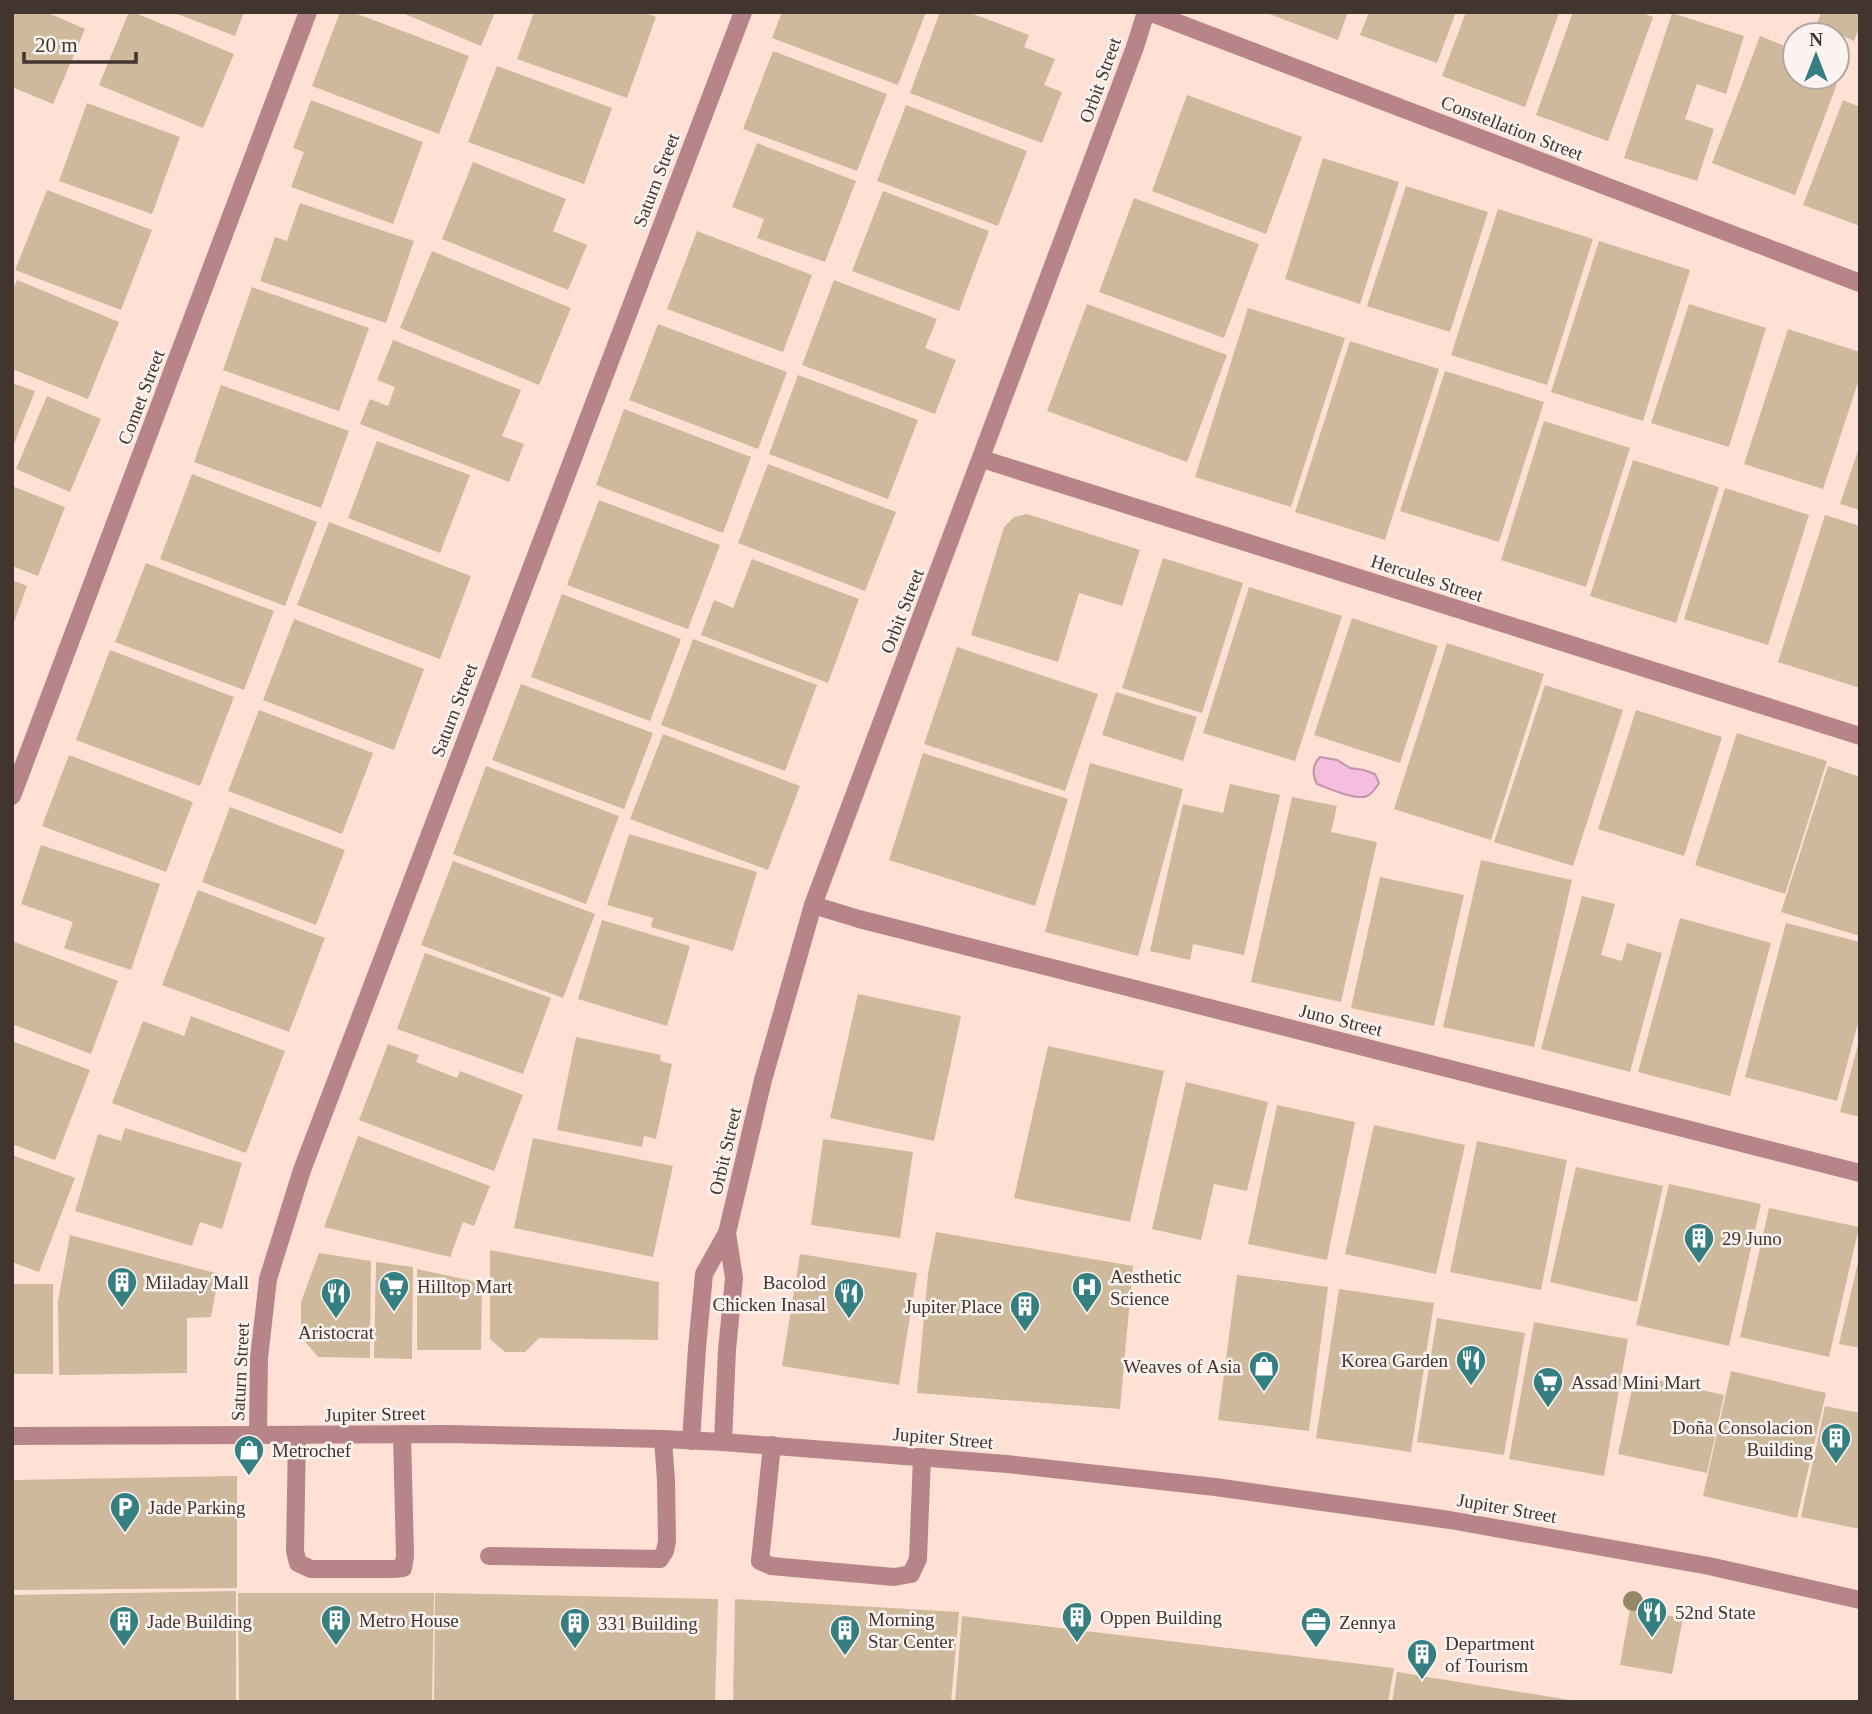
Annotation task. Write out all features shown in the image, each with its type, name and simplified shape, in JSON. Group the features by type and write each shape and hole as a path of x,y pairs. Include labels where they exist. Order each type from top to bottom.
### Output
{"street":[{"name":"Comet Street","path":"12,796 308,12"},
{"name":"Saturn Street","path":"258,1435 259,1358 268,1279 302,1170 743,12"},
{"name":"Constellation Street","path":"1147,12 1860,283"},
{"name":"Orbit Street","path":"691,1441 704,1274 727,1233 763,1080 813,905 1147,12"},
{"name":"Hercules Street","path":"982,459 1860,736"},
{"name":"Juno Street","path":"813,905 859,919 1860,1173"},
{"name":"Orbit Street","path":"723,1442 727,1350 734,1278 727,1233"},
{"name":"Jupiter Street","path":"12,1436 402,1434 663,1439 1007,1464 1215,1487 1450,1520 1709,1566 1860,1600"},
{"path":"297,1436 295,1551 299,1563 311,1569 393,1569 403,1568 405,1556 402,1434"},
{"path":"489,1556 660,1559 667,1541 663,1439"},
{"path":"772,1446 760,1561 771,1566 894,1577 911,1574 918,1559 922,1457"}],"shaded area":[{"path":"1320,757 1337,760 1350,768 1375,774 1379,783 1371,794 1362,797 1317,784 1314,770"}],"building":[{"path":"12,12 46,12 85,29 53,104 12,87"},
{"path":"129,12 234,54 203,128 99,85"},
{"path":"172,12 244,12 235,36"},
{"path":"340,12 352,12 469,56 439,134 312,86"},
{"path":"400,12 495,12 481,46"},
{"path":"534,12 643,12 656,17 627,98 517,59"},
{"path":"782,12 926,12 898,85 772,38"},
{"path":"940,12 968,12 1029,35 1024,47 1055,59 1044,85 1062,92 1042,143 910,93"},
{"path":"1264,12 1348,12 1338,40"},
{"path":"1369,12 1456,12 1437,63 1360,35"},
{"path":"1466,12 1559,13 1525,107 1442,76"},
{"path":"1573,12 1640,12 1653,17 1608,141 1536,115"},
{"path":"1821,12 1860,12 1860,25 1854,41 1851,40 1851,21 1818,21"},
{"path":"1672,13 1744,36 1726,94 1697,84 1685,119 1714,129 1697,181 1624,158"},
{"path":"1760,36 1781,44 1781,91 1834,91 1795,195 1712,163"},
{"path":"773,51 887,94 857,171 743,129"},
{"path":"497,66 612,108 584,184 468,142"},
{"path":"1187,95 1302,137 1266,234 1152,191"},
{"path":"311,100 423,142 393,224 291,187 304,152 293,148"},
{"path":"1843,100 1860,107 1860,226 1803,205"},
{"path":"87,103 180,137 152,214 59,181"},
{"path":"906,105 1027,151 998,226 877,181"},
{"path":"757,143 856,181 825,262 757,238 764,219 732,207"},
{"path":"1323,158 1399,182 1360,304 1285,279"},
{"path":"473,162 566,199 553,231 587,245 568,290 442,239"},
{"path":"1406,186 1488,212 1450,332 1367,306"},
{"path":"47,190 152,230 121,310 15,270"},
{"path":"883,191 989,231 959,311 852,271"},
{"path":"1134,198 1259,244 1224,338 1099,292"},
{"path":"300,203 414,241 386,323 260,281 275,237 287,241"},
{"path":"1498,209 1593,239 1547,385 1451,355"},
{"path":"697,231 812,275 783,352 667,309"},
{"path":"1599,241 1690,270 1643,421 1551,392"},
{"path":"432,251 571,308 539,385 400,328"},
{"path":"17,280 119,322 88,399 12,369 12,292"},
{"path":"834,280 937,319 925,348 956,360 935,414 802,365"},
{"path":"252,287 369,328 339,411 223,370"},
{"path":"1087,304 1227,355 1187,462 1047,411"},
{"path":"1689,304 1766,328 1729,447 1651,423"},
{"path":"1248,308 1345,338 1291,507 1195,477"},
{"path":"658,324 787,372 758,449 629,400"},
{"path":"1788,329 1860,352 1860,376 1823,489 1744,464"},
{"path":"393,340 521,390 502,436 524,444 509,482 360,424 370,399 388,406 395,387 377,380"},
{"path":"1350,341 1439,369 1385,540 1295,512"},
{"path":"1445,371 1544,402 1499,542 1400,511"},
{"path":"798,375 918,420 888,499 769,454"},
{"path":"12,383 35,391 12,449"},
{"path":"221,385 349,431 321,508 194,462"},
{"path":"47,396 101,419 70,492 16,469"},
{"path":"624,409 751,457 723,533 596,485"},
{"path":"1544,421 1630,448 1586,587 1501,560"},
{"path":"377,441 470,475 440,553 348,518"},
{"path":"1860,445 1860,510 1840,504"},
{"path":"1633,460 1719,487 1676,623 1590,596"},
{"path":"768,464 896,512 865,591 738,543"},
{"path":"192,474 317,522 285,606 160,559"},
{"path":"12,486 65,507 38,576 12,566"},
{"path":"1725,488 1809,515 1768,645 1684,619"},
{"path":"599,500 720,545 688,629 567,585"},
{"path":"1027,514 1140,550 1122,606 1079,593 1058,662 971,635 1004,527 1014,517"},
{"path":"1825,515 1860,526 1860,688 1778,662"},
{"path":"329,522 471,576 440,659 297,605"},
{"path":"1163,558 1243,583 1202,713 1122,688"},
{"path":"752,559 859,599 828,683 701,635 714,600 733,608"},
{"path":"146,563 274,611 244,690 115,642"},
{"path":"12,580 27,586 13,625 12,625"},
{"path":"1249,587 1342,616 1295,761 1203,733"},
{"path":"562,594 681,639 650,721 531,677"},
{"path":"1352,618 1438,646 1400,763 1314,735"},
{"path":"294,619 424,669 394,750 263,700"},
{"path":"693,639 817,685 785,771 661,725"},
{"path":"1447,643 1544,674 1491,840 1394,809"},
{"path":"957,647 1098,694 1065,791 924,744"},
{"path":"110,650 234,697 200,786 76,740"},
{"path":"521,684 653,733 624,809 492,760"},
{"path":"1545,685 1623,710 1573,866 1494,842"},
{"path":"1116,692 1197,717 1183,761 1102,735"},
{"path":"259,710 373,753 342,834 228,791"},
{"path":"1636,710 1722,737 1684,856 1598,829"},
{"path":"1737,733 1827,761 1785,894 1695,865"},
{"path":"663,734 800,786 768,870 630,819"},
{"path":"923,753 1068,799 1035,906 889,860"},
{"path":"69,755 193,802 166,872 42,826"},
{"path":"1090,763 1183,789 1138,956 1045,932"},
{"path":"486,766 619,816 586,904 453,854"},
{"path":"1828,766 1860,777 1860,936 1781,912"},
{"path":"1230,784 1280,795 1244,955 1193,944 1190,960 1150,951 1183,804 1223,813"},
{"path":"1292,797 1337,806 1331,832 1377,842 1341,1002 1251,982"},
{"path":"230,807 345,850 316,925 202,882"},
{"path":"629,834 757,872 733,951 651,927 653,918 607,905"},
{"path":"41,845 160,884 131,970 64,948 73,922 21,904"},
{"path":"1481,860 1572,880 1534,1047 1443,1027"},
{"path":"453,861 595,914 563,998 421,945"},
{"path":"1380,877 1464,895 1434,1026 1351,1008"},
{"path":"198,890 325,938 289,1032 162,985"},
{"path":"1582,896 1615,904 1601,955 1622,961 1627,943 1662,953 1630,1072 1541,1049"},
{"path":"1680,918 1771,943 1730,1096 1638,1072"},
{"path":"602,920 690,946 667,1026 578,999"},
{"path":"1786,923 1860,942 1860,1016 1837,1101 1745,1077"},
{"path":"12,941 118,981 91,1054 12,1024"},
{"path":"425,953 551,998 523,1074 397,1029"},
{"path":"858,994 961,1016 934,1141 830,1118"},
{"path":"191,1016 285,1051 246,1153 112,1103 143,1021 184,1036"},
{"path":"576,1037 661,1055 660,1061 672,1064 656,1139 644,1136 642,1147 557,1130"},
{"path":"12,1041 90,1070 55,1160 12,1144"},
{"path":"1860,1041 1860,1117 1840,1112"},
{"path":"388,1044 419,1055 416,1062 457,1078 460,1071 523,1095 494,1171 359,1120"},
{"path":"1048,1046 1164,1071 1130,1222 1014,1198"},
{"path":"1186,1082 1268,1102 1247,1191 1214,1184 1201,1240 1152,1229"},
{"path":"1277,1105 1355,1122 1327,1260 1248,1244"},
{"path":"1374,1125 1465,1145 1436,1274 1345,1254"},
{"path":"125,1128 242,1163 222,1229 200,1222 192,1246 75,1211 98,1134 121,1141"},
{"path":"358,1136 490,1186 474,1226 463,1222 450,1257 324,1227"},
{"path":"533,1138 673,1166 653,1257 514,1228"},
{"path":"823,1139 913,1152 900,1238 811,1225"},
{"path":"1477,1141 1567,1160 1541,1290 1450,1272"},
{"path":"12,1155 75,1178 39,1272 12,1262"},
{"path":"1576,1167 1663,1186 1637,1302 1550,1282"},
{"name":"29 Juno","path":"1669,1184 1761,1204 1729,1346 1636,1325"},
{"path":"1769,1208 1859,1227 1829,1357 1740,1337"},
{"name":"Jupiter Place","path":"936,1232 1133,1266 1120,1409 917,1393 928,1274"},
{"name":"Miladay Mall","path":"70,1235 219,1274 211,1317 187,1318 187,1373 59,1375 58,1301"},
{"path":"490,1250 659,1282 658,1340 539,1338 525,1352 505,1352 490,1339"},
{"name":"Aristocrat","path":"319,1253 371,1261 370,1358 318,1357 301,1337 301,1302"},
{"name":"Bacolod Chicken Inasal","path":"800,1254 917,1273 899,1385 782,1366"},
{"path":"1860,1258 1860,1348 1839,1344"},
{"name":"Hilltop Mart","path":"376,1262 413,1267 412,1359 374,1358"},
{"path":"417,1269 482,1283 481,1350 417,1350"},
{"path":"1237,1275 1328,1287 1309,1431 1218,1420"},
{"path":"12,1284 53,1284 53,1374 12,1374"},
{"path":"1339,1289 1434,1303 1411,1452 1316,1438"},
{"name":"Korea Garden","path":"1437,1318 1525,1333 1504,1455 1417,1442"},
{"path":"1534,1322 1628,1339 1604,1476 1509,1459"},
{"name":"Doña Consolacion Building","path":"1731,1371 1826,1393 1797,1518 1703,1496"},
{"path":"1635,1375 1724,1395 1707,1473 1618,1454"},
{"name":"Doña Consolacion Building","path":"1825,1406 1860,1413 1860,1529 1801,1517"},
{"name":"Jade Parking","path":"237,1476 237,1588 12,1590 12,1480"},
{"name":"Jade Building","path":"236,1591 236,1702 12,1702 12,1595"},
{"name":"Metro House","path":"238,1593 434,1593 432,1702 239,1702"},
{"name":"331 Building","path":"435,1593 718,1599 715,1702 434,1702"},
{"name":"Morning Star Center","path":"735,1599 959,1612 951,1702 733,1702"},
{"path":"1630,1609 1683,1618 1672,1674 1620,1665"},
{"name":"Oppen Building","path":"962,1616 1394,1668 1388,1702 955,1702"},
{"name":"Department of Tourism","path":"1397,1672 1570,1700 1570,1702 1392,1702"}],"place":[{"name":"29 Juno","path":"1699,1265"},
{"name":"Miladay Mall","path":"122,1309"},
{"name":"Hilltop Mart","path":"394,1313"},
{"name":"Aesthetic Science","path":"1087,1314"},
{"name":"Aristocrat","path":"336,1320"},
{"name":"Bacolod Chicken Inasal","path":"849,1320"},
{"name":"Jupiter Place","path":"1025,1333"},
{"name":"Korea Garden","path":"1471,1387"},
{"name":"Weaves of Asia","path":"1264,1393"},
{"name":"Assad Mini Mart","path":"1548,1409"},
{"name":"Doña Consolacion Building","path":"1836,1465"},
{"name":"Metrochef","path":"249,1477"},
{"name":"Jade Parking","path":"125,1534"},
{"name":"52nd State","path":"1652,1639"},
{"name":"Oppen Building","path":"1077,1644"},
{"name":"Metro House","path":"336,1647"},
{"name":"Jade Building","path":"124,1648"},
{"name":"Zennya","path":"1316,1649"},
{"name":"331 Building","path":"575,1650"},
{"name":"Morning Star Center","path":"845,1657"},
{"name":"Department of Tourism","path":"1422,1681"}]}
